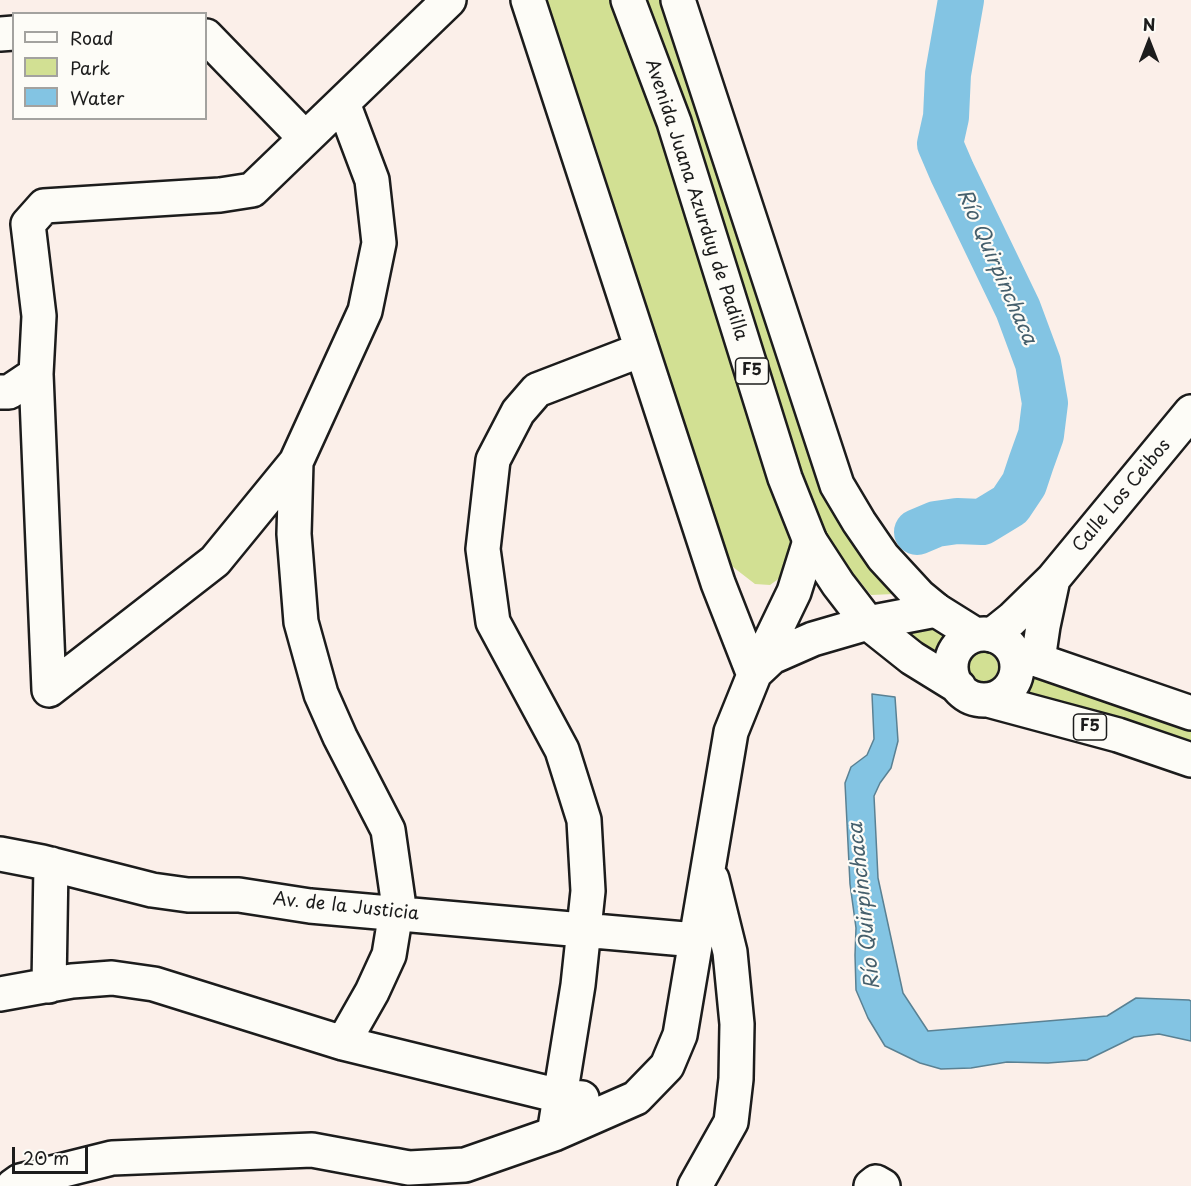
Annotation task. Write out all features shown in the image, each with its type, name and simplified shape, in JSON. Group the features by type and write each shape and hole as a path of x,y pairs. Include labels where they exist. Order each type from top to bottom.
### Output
{"main road":[{"path":"343,103 372,180 378,243 365,311 296,462 215,561 49,690 36,374 39,316 28,224 44,206 220,195 252,190 449,0"},
{"path":"528,0 718,583 754,675"},
{"name":"Avenida Juana Azurduy de Padilla","path":"628,0 674,122 785,478 810,542 838,584 868,623 912,658 973,693 1118,735 1190,760"},
{"name":"F5","path":"678,0 837,485 883,557 919,596 936,610 1005,646 1191,713"},
{"path":"207,37 305,138"},
{"path":"554,1134 578,985 588,891 584,820 562,750 493,622 483,549 493,460 518,412 537,390 641,350"},
{"path":"0,392 9,392 36,374"},
{"name":"Calle Los Ceibos","path":"1005,646 1012,619 1053,579 1191,412"},
{"path":"296,462 294,534 301,622 321,694 340,737 388,831 398,900 389,956 343,1043"},
{"path":"13,1186 20,1181 112,1158 312,1150 409,1168 465,1165 554,1134 636,1098 667,1066 680,1035 731,732 754,675 794,592 810,542"},
{"name":"Calle Los Ceibos","path":"1005,646 1043,627 1053,579"},
{"path":"754,675 772,657 813,639 868,623 936,610"},
{"path":"966,639 1005,646 1017,661 1014,682 998,697 973,693 953,678 951,667 958,647 966,639"},
{"name":"Av. de la Justicia","path":"0,854 51,864 152,890 188,895 239,895 310,906 696,940"},
{"path":"49,986 51,864"},
{"path":"697,1185 731,1122 736,1079 737,1024 730,952 709,866"},
{"path":"0,994 112,978 154,984 343,1043 560,1096 626,1102"},
{"path":"871,1186 876,1182 883,1186"}],"green space":[{"path":"545,0 611,0 674,179 793,550 788,572 770,585 755,584 733,567 724,556 596,147"},
{"path":"643,0 661,0 717,157 832,512 859,555 894,594 871,595 847,566 823,528 792,444"},
{"path":"919,617 951,638 932,658 895,626"},
{"path":"983,652 994,656 998,667 994,678 983,682 972,678 968,667 972,656"},
{"path":"1025,667 1191,730 1191,749 1140,726 1069,703 1020,695"}],"water":[{"path":"872,694 895,697 898,741 891,768 874,796 878,878 903,993 928,1031 1107,1016 1136,998 1189,1000 1191,1001 1191,1041 1159,1034 1134,1037 1087,1060 1048,1063 1007,1062 971,1068 941,1069 920,1063 885,1046 868,1018 856,990 856,928 850,884 845,783 851,767 867,755 874,739"}],"waterway":[{"name":"Río Quirpinchaca","path":"917,532 936,524 957,521 982,522 1010,505 1024,484 1041,435 1045,403 1038,363 1018,309 940,144 946,117 948,74 961,0"}]}
